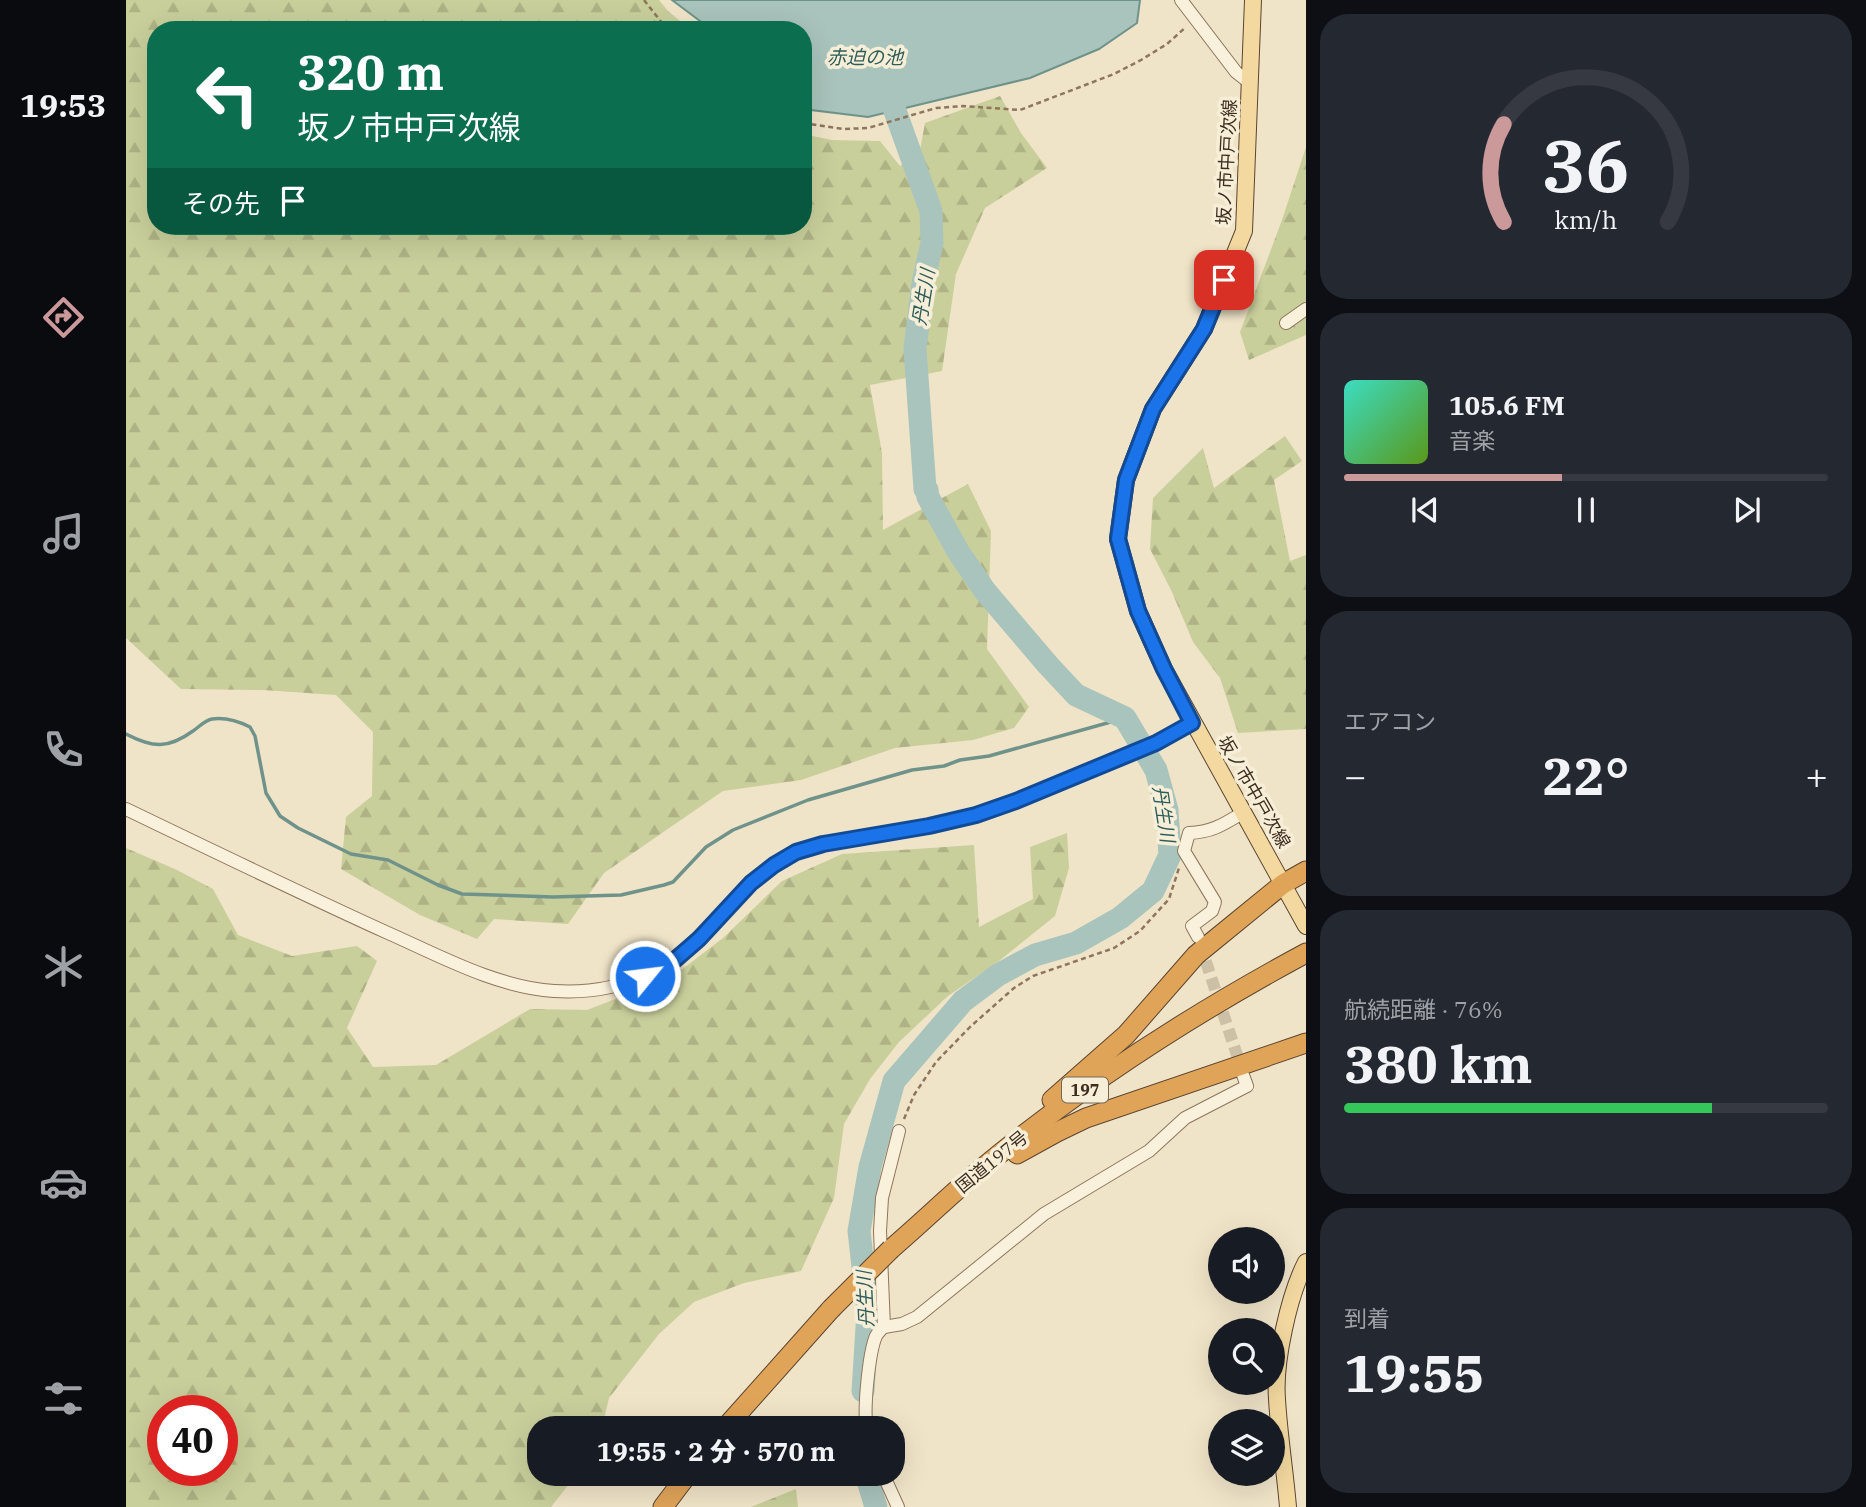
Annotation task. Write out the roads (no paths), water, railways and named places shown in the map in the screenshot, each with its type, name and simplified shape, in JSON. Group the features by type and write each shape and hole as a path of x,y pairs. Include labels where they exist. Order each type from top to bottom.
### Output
{"highway":[{"path":"976,1174 1126,1035 1196,955 1283,884 1306,871"},
{"name":"国道197号","path":"736,1416 831,1309 891,1249 976,1174 1146,1047 1302,956"},
{"path":"891,1249 1002,1163 1057,1132 1118,1107 1306,1043"},
{"path":"663,1507 679,1486"}],"main road":[{"name":"坂ノ市中戸次線","path":"1253,0 1244,231 1204,329 1153,409 1126,480 1118,539 1138,611 1164,669 1306,926"},
{"path":"1288,1507 1276,1396 1283,1331 1306,1262"}],"street":[{"path":"1181,0 1236,72 1250,83"},
{"path":"1286,323 1306,309"},
{"path":"126,809 329,908 498,979 553,991 606,989 645,976 676,959 699,939 751,883 796,852 823,844 976,815 1124,757 1159,742 1192,723"},
{"path":"1198,937 1192,926 1212,911 1214,902 1184,851 1189,833 1218,828 1244,812"},
{"path":"867,1416 866,1395 876,1335 884,1327 902,1324 917,1317 1044,1213 1149,1152 1185,1118 1247,1086 1243,1075"},
{"path":"884,1327 880,1231 882,1198 899,1131"},
{"path":"888,1486 898,1507"}],"water":[{"name":"赤迫の池","path":"672,0 1140,0 1137,23 1099,49 1030,78 868,117 812,110 812,21 700,21"}],"waterway":[{"name":"丹生川","path":"863,1391 868,1311 859,1231 870,1167 894,1081 963,1001 998,975 1035,955 1076,943 1120,918 1153,891 1170,855 1167,810 1156,770 1125,718 1076,695 1048,665 985,591 959,553 925,489 915,349 923,283 932,243 931,211 890,97 898,83"},
{"path":"126,734 152,744 168,744 209,720 222,719 241,723 250,727 255,736 266,793 280,816 298,828 351,854 388,860 462,894 553,897 621,895 664,885 673,882 706,847 733,830 808,800 912,770 989,756 1125,718"},
{"name":"丹生川","path":"870,1486 876,1507"}],"tunnel":[{"path":"1200,944 1242,1070"}]}
